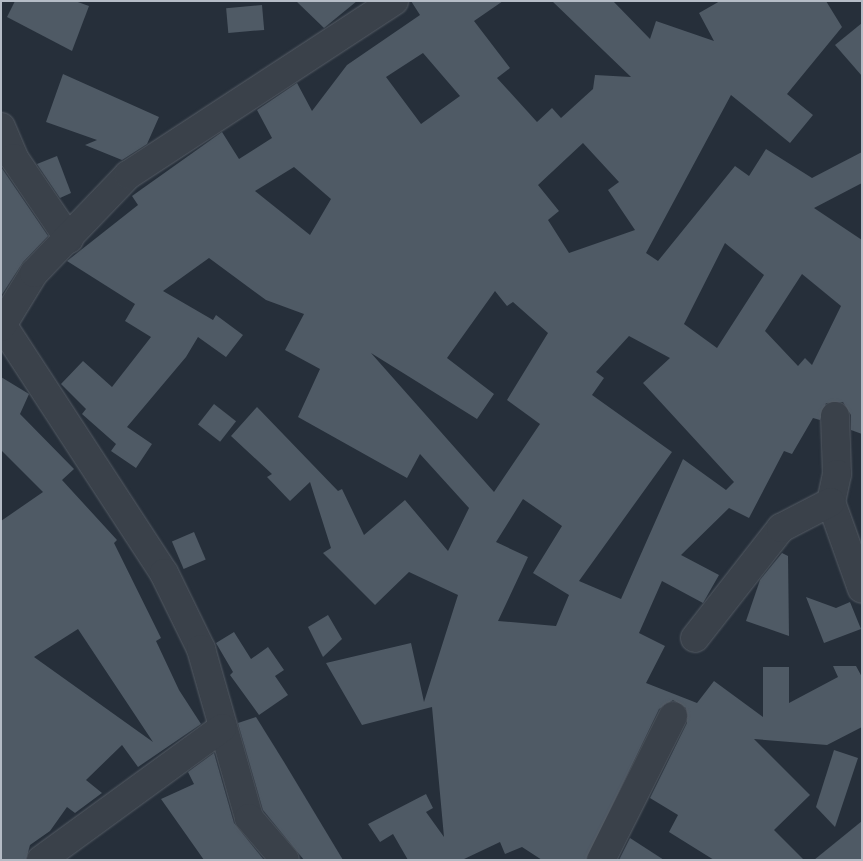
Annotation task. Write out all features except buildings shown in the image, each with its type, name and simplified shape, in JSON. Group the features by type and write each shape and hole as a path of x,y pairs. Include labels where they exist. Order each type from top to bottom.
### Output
{"street":[{"path":"285,860 249,818 200,649 164,573 2,325 34,274 128,175 394,1"},
{"path":"1,127 14,158 69,239"},
{"path":"835,416 837,474 831,502 862,590"},
{"path":"695,638 781,528 831,502"},
{"path":"601,860 673,716"},
{"path":"42,860 222,728"}]}
